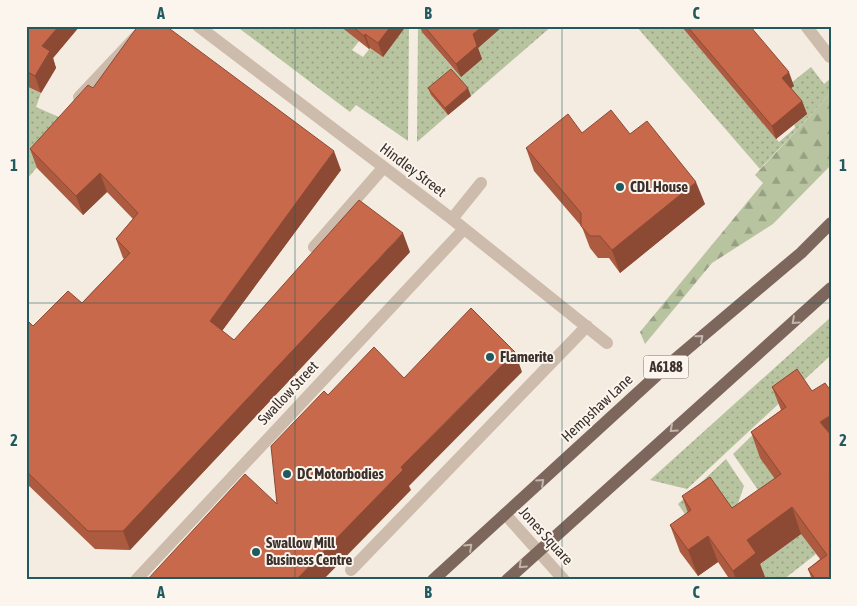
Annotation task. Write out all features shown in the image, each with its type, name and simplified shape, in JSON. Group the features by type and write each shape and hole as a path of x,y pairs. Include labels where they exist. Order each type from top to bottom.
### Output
{"main road":[{"name":"Hempshaw Lane","path":"433,580 667,366 801,253 831,223"},
{"path":"507,580 538,550 831,288"}],"street":[{"path":"72,103 146,26"},
{"name":"Hindley Street","path":"198,26 452,219 607,343"},
{"path":"806,26 830,57"},
{"path":"314,247 383,168"},
{"path":"452,219 481,182"},
{"name":"Swallow Street","path":"136,580 464,229"},
{"path":"350,570 587,326"},
{"name":"Jones Square","path":"505,514 564,580"}],"green space":[{"path":"236,26 341,26 360,40 352,50 363,57 370,48 383,56 406,26 409,26 408,141 356,105 350,112"},
{"path":"429,26 428,39 452,67 503,26 552,26 471,96 454,76 431,95 448,115 417,142 418,27"},
{"path":"636,26 681,26 779,142 795,128 787,91 791,83 811,67 824,84 831,78 831,91 760,169"},
{"path":"26,86 41,93 36,107 75,124 26,180"},
{"path":"831,91 831,165 773,224 712,263 645,344 640,332 763,183 755,175"},
{"path":"831,317 831,355 687,489 650,480"},
{"path":"769,419 778,484 774,513 733,454"},
{"path":"726,459 744,486 732,521 691,523 678,504"},
{"path":"800,532 816,554 783,580 766,580 757,567"}],"building":[{"path":"26,26 59,26 42,46 50,51 35,76 26,71"},
{"path":"138,26 166,26 334,151 210,321 234,340 359,200 403,233 123,531 88,531 26,471 26,319 33,326 68,291 82,303 130,253 116,239 138,213 100,173 76,196 30,149 88,85 93,88"},
{"path":"352,26 391,26 378,43 365,34 364,36"},
{"path":"424,26 483,26 473,34 477,46 456,64"},
{"path":"687,26 750,26 789,72 782,78 802,101 772,126"},
{"path":"451,69 468,88 445,108 428,88"},
{"name":"CDL House","path":"611,110 630,134 647,121 696,182 612,250 600,236 590,236 581,226 581,213 526,148 568,114 582,133"},
{"path":"471,308 515,352 401,467 403,470 296,580 147,580 245,474 277,504 271,446 324,391 328,395 374,347 404,378"},
{"path":"797,369 812,391 825,383 831,391 831,415 820,422 831,435 831,477 829,478 831,481 831,580 816,580 808,569 827,555 792,507 747,540 756,553 733,571 708,536 688,550 670,525 691,510 682,496 710,477 732,508 781,474 751,432 786,407 772,387"}],"place":[{"name":"CDL House","path":"620,187"},
{"name":"Flamerite","path":"490,357"},
{"name":"DC Motorbodies","path":"287,474"},
{"name":"Swallow Mill Business Centre","path":"256,552"}]}
